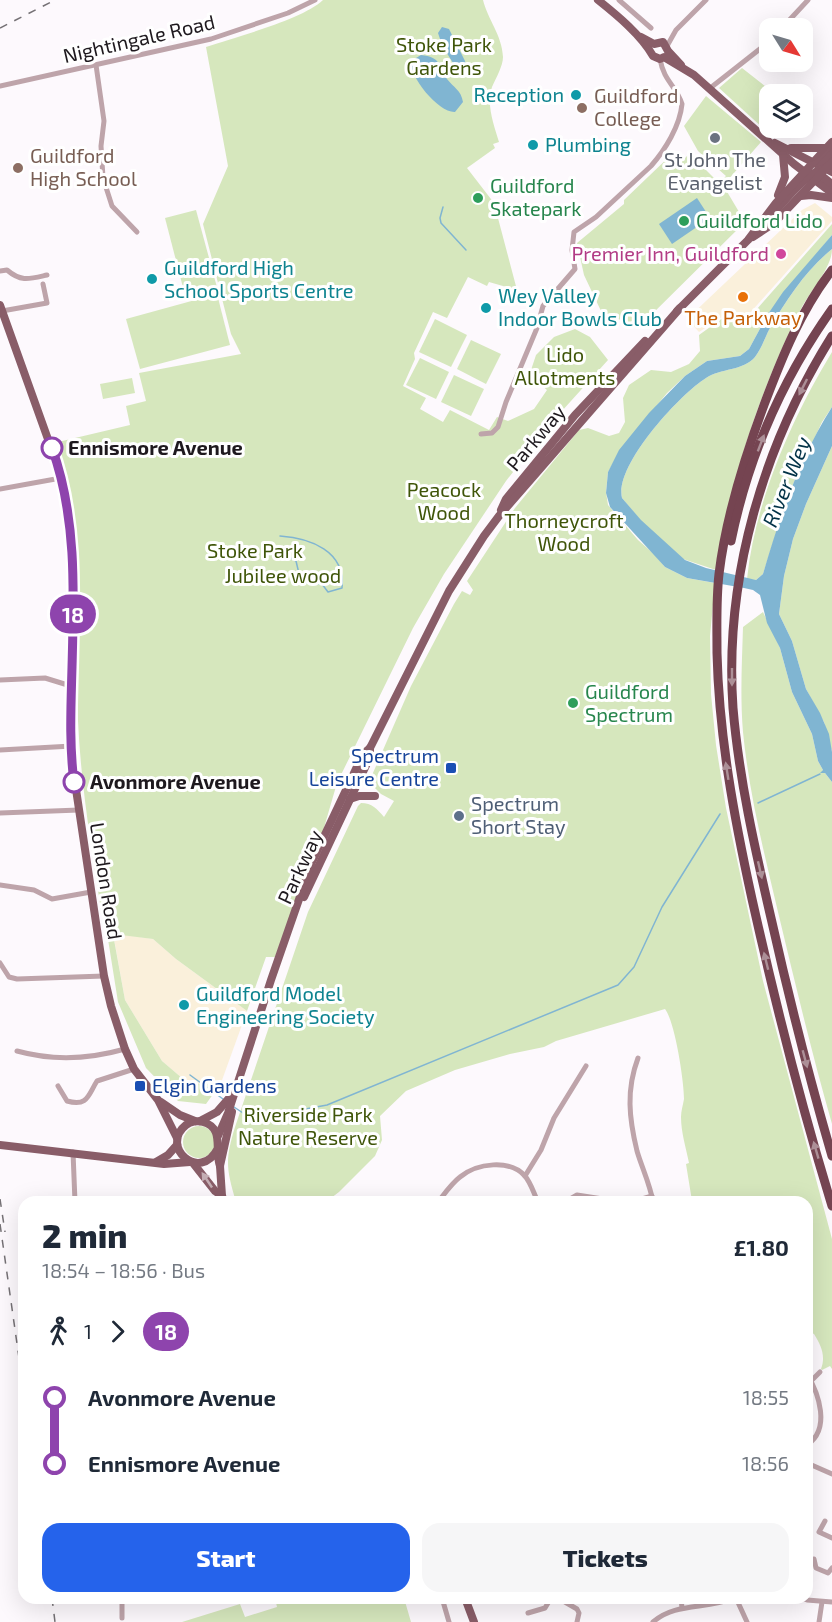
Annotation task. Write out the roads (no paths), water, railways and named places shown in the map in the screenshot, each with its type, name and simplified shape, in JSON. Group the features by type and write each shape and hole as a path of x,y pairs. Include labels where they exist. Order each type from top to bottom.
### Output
{"highway":[{"path":"832,270 792,335 764,405 738,484 724,559 717,654 720,717 737,829 781,1021 832,1206"},
{"path":"724,559 747,480 766,428 791,375 832,309"},
{"path":"832,336 784,426 758,499 743,562 732,655 733,707 747,808 790,1001 832,1156"}],"main road":[{"path":"598,0 638,36 684,68 771,142 819,170 832,184"},
{"path":"785,151 830,147"},
{"path":"761,223 819,170 830,147"},
{"path":"785,151 794,164 819,170 832,193"},
{"path":"776,202 785,177 785,151"},
{"name":"Parkway","path":"240,1072 312,862 363,754 369,748 465,564 499,516 680,308 748,240 791,184 819,170"},
{"name":"Parkway","path":"748,240 774,223 801,196 819,170"},
{"path":"801,196 832,198"},
{"name":"London Road","path":"1,308 66,496 73,615 71,686 74,776 104,976 125,1049 134,1069 158,1100 177,1141"},
{"name":"Parkway","path":"287,934 370,757 369,748"},
{"path":"350,799 363,795 375,796"},
{"path":"156,1162 168,1155 184,1126 217,1112 227,1102 240,1072"},
{"path":"224,1196 217,1158 218,1136 228,1113 240,1072"},
{"path":"220,1166 240,1072"},
{"name":"London Road","path":"158,1100 177,1114 198,1121"},
{"path":"198,1121 210,1125 218,1136"},
{"path":"177,1141 183,1157 192,1162 221,1196"},
{"path":"0,1145 164,1164 202,1163 209,1160 218,1148"},
{"path":"467,1604 474,1622"}],"street":[{"name":"Nightingale Road","path":"0,86 211,39 288,13 315,0"},
{"path":"619,0 651,28"},
{"path":"482,434 492,433 498,427 504,406 537,328 543,306 575,269 572,250 574,232 596,217 651,166 671,136 682,104 664,76 661,50 676,30 706,0"},
{"path":"791,18 808,0"},
{"path":"709,89 759,49"},
{"path":"96,65 104,122 101,146 103,178 112,206 137,232"},
{"path":"0,272 7,270 15,277 27,279 47,275"},
{"path":"1,308 46,303 43,284"},
{"path":"0,489 61,478"},
{"path":"0,680 45,678 71,686"},
{"path":"0,750 72,746"},
{"path":"0,813 79,810"},
{"path":"0,885 34,890 52,899 91,892"},
{"path":"0,963 9,976 16,979 104,976"},
{"path":"17,1051 33,1056 70,1058 103,1055 125,1049"},
{"path":"638,1058 630,1078 629,1106 637,1151 652,1196"},
{"path":"525,1176 541,1150 554,1118 586,1066"},
{"path":"58,1086 67,1101 83,1102 91,1095 97,1081 134,1069"},
{"path":"73,1152 75,1196"},
{"path":"443,1196 462,1175 481,1167 499,1164 513,1168 525,1176 535,1196"},
{"path":"813,1379 820,1372"},
{"path":"813,1387 821,1413 821,1423 813,1438"},
{"path":"813,1466 832,1474"},
{"path":"825,1521 819,1532 832,1538"},
{"path":"814,1559 816,1568 828,1573 832,1568"},
{"path":"813,1601 832,1602"},
{"path":"819,1622 822,1602"},
{"path":"122,1604 123,1618"},
{"path":"444,1604 449,1622"},
{"path":"528,1613 545,1608 547,1604"},
{"path":"568,1604 579,1613 577,1622"},
{"path":"682,1604 682,1608"},
{"path":"653,1622 670,1611 716,1604"},
{"path":"738,1604 747,1622"}],"water":[{"path":"442,27 449,29 465,61 466,65 462,69 456,68 442,45 438,33"},
{"path":"421,55 436,60 447,79 461,95 463,102 455,112 448,111 434,101 415,76 411,61"},
{"name":"Guildford Lido","path":"697,198 710,218 672,244 659,224"},
{"path":"832,235 832,249 805,276 790,296 755,357 744,365 706,378 680,399 651,432 628,468 622,484 622,498 641,520 685,560 706,568 756,580 763,574 800,467 832,407 832,446 793,539 784,576 779,614 792,641 806,689 829,734 832,752 832,782 825,773 820,773 823,770 818,761 812,734 792,692 780,648 767,623 760,595 753,590 687,578 665,567 610,507 606,493 608,472 619,450 649,413 685,376 707,361 740,356 749,349 783,292"}],"waterway":[{"path":"443,207 441,223 466,250"},
{"path":"278,548 279,551 296,561 301,582 322,584 328,592 342,588 342,575 338,565 324,549 303,540 280,536"},
{"path":"758,803 820,774"},
{"path":"234,1107 252,1119 327,1105 618,985 634,967 662,907 720,814"},
{"path":"190,1075 223,1099"}],"railway":[{"path":"0,28 55,0"},
{"path":"0,1199 5,1232"},
{"path":"0,1224 18,1351"},
{"path":"53,1604 55,1622"}],"place":[{"name":"Reception","path":"576,95"},
{"name":"Guildford College","path":"582,108"},
{"name":"St John The Evangelist","path":"715,138"},
{"name":"Plumbing","path":"533,145"},
{"name":"Guildford High School","path":"18,168"},
{"name":"Guildford Skatepark","path":"478,198"},
{"name":"Guildford Lido","path":"684,221"},
{"name":"Premier Inn, Guildford","path":"781,254"},
{"name":"Guildford High School Sports Centre","path":"152,279"},
{"name":"The Parkway","path":"743,297"},
{"name":"Wey Valley Indoor Bowls Club","path":"486,308"},
{"name":"Ennismore Avenue","path":"52,448"},
{"name":"Guildford Spectrum","path":"573,703"},
{"name":"Spectrum Leisure Centre","path":"451,768"},
{"name":"Avonmore Avenue","path":"74,782"},
{"name":"Spectrum Short Stay","path":"459,816"},
{"name":"Guildford Model Engineering Society","path":"184,1005"},
{"name":"Elgin Gardens","path":"140,1086"}],"park label":[{"name":"Stoke Park Gardens","path":"444,56"},
{"name":"Lido Allotments","path":"565,366"},
{"name":"Peacock Wood","path":"444,502"},
{"name":"Thorneycroft Wood","path":"564,532"},
{"name":"Stoke Park","path":"255,551"},
{"name":"Jubilee wood","path":"283,576"},
{"name":"Riverside Park Nature Reserve","path":"308,1126"}],"water label":[{"name":"River Wey","path":"787,482"}]}
